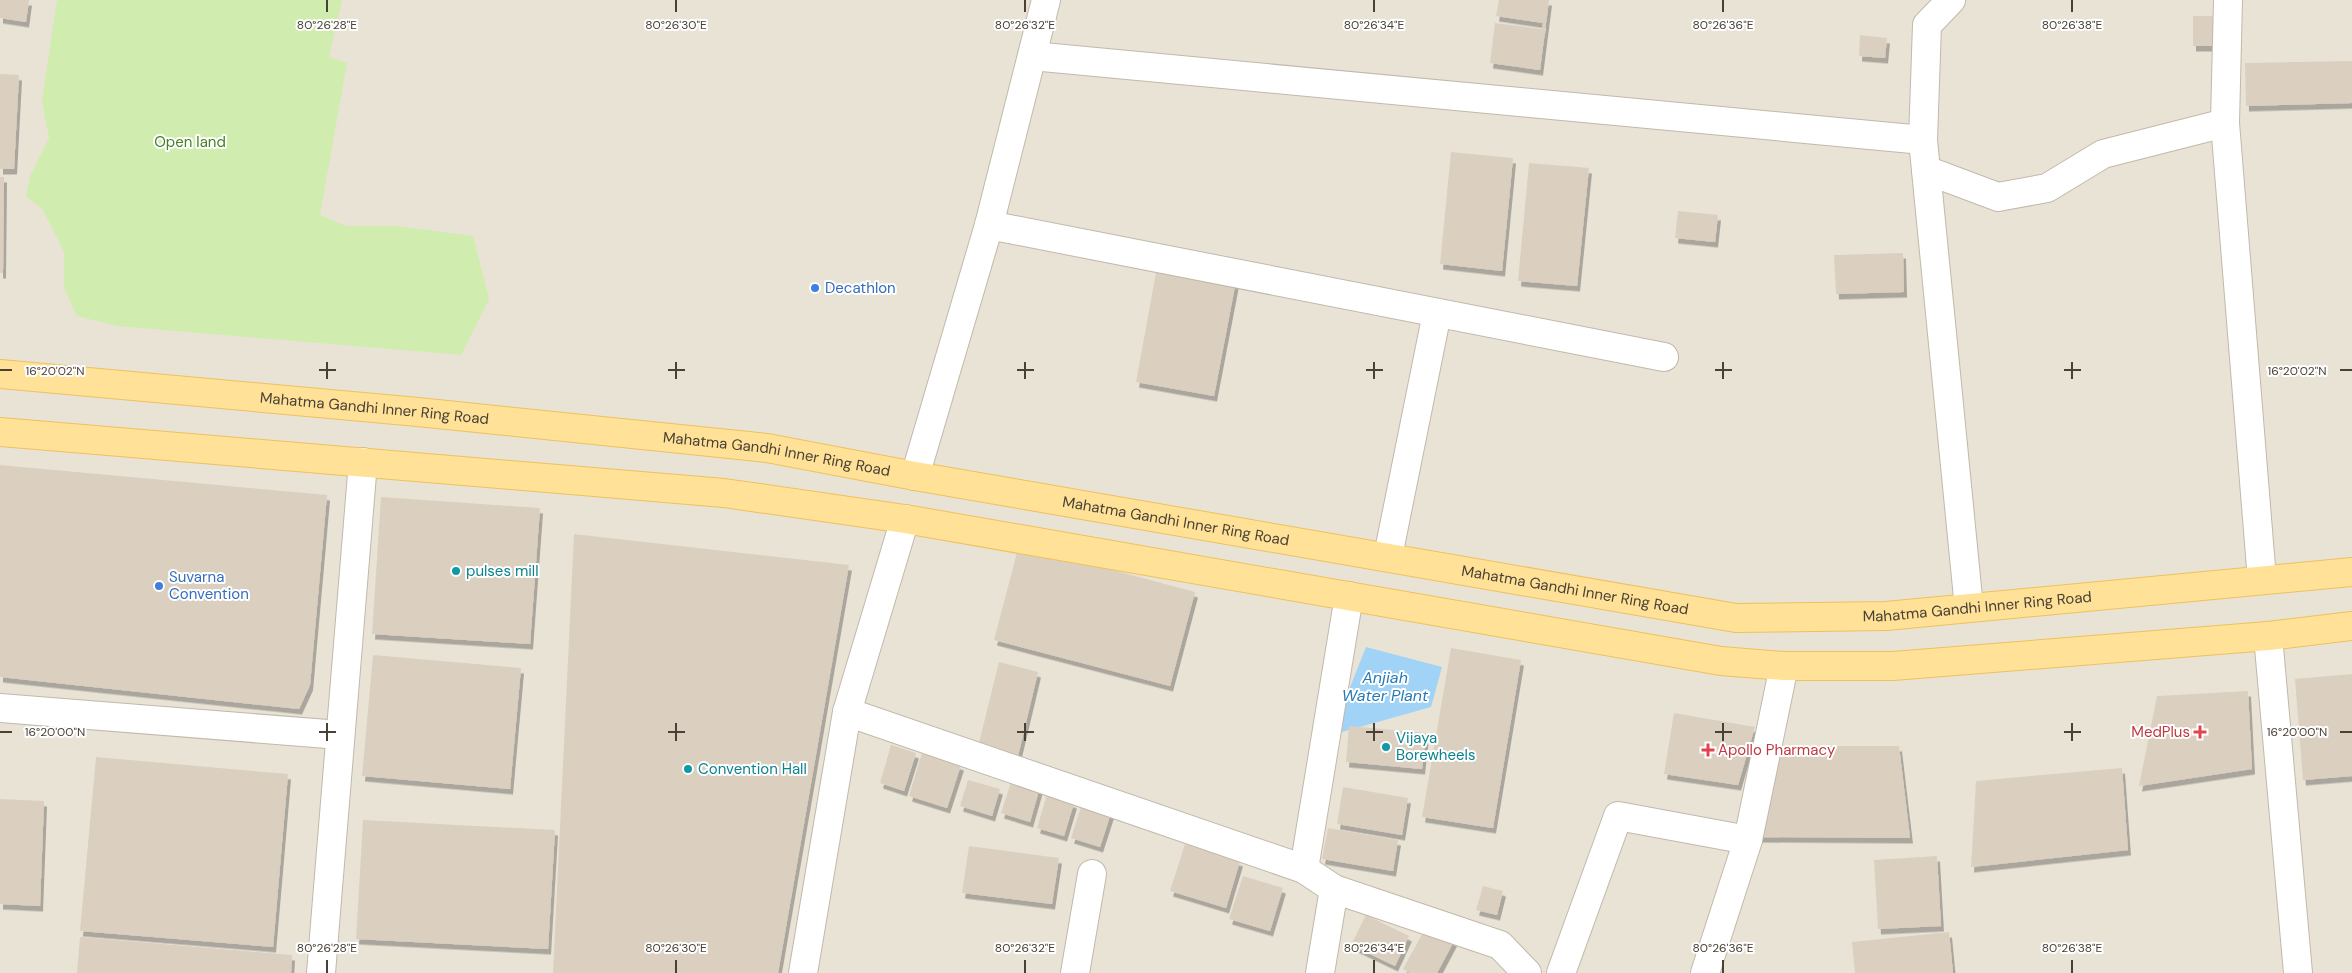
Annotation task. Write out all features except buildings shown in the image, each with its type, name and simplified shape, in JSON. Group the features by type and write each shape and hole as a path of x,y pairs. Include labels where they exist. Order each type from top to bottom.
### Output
{"main road":[{"name":"Mahatma Gandhi Inner Ring Road","path":"0,374 409,411 767,448 915,476 1388,556 1736,618 1886,616 2352,572"},
{"path":"0,432 724,493 905,519 1712,660 1784,666 1893,666 2268,636 2352,626"}],"street":[{"path":"915,476 989,225 1046,0"},
{"path":"1951,0 1927,25 1923,140 1969,608"},
{"path":"2228,0 2225,123 2262,580"},
{"path":"1032,56 1923,140"},
{"path":"1926,170 1998,197 2047,188 2103,154 2225,123"},
{"path":"989,225 1664,357"},
{"path":"1388,556 1437,313"},
{"path":"321,973 362,462"},
{"path":"802,973 848,712 905,519"},
{"path":"1304,869 1349,596"},
{"path":"2268,636 2298,973"},
{"path":"1705,973 1748,840 1784,666"},
{"path":"0,708 340,735"},
{"path":"848,712 1304,869 1334,890 1500,945 1527,973"},
{"path":"1560,973 1618,816 1748,840"},
{"path":"1075,973 1092,874"},
{"path":"1320,973 1334,890"}],"shaded area":[{"path":"0,0 2352,0 2352,973 0,973"}],"green space":[{"name":"Open land","path":"57,0 342,0 329,57 347,63 320,215 346,226 397,226 473,236 489,299 461,355 117,326 77,316 64,288 64,252 43,210 26,196 30,176 49,138 42,101"}],"water":[{"name":"Anjiah Water Plant","path":"1366,647 1442,667 1431,707 1331,735"}],"place":[{"name":"Decathlon","path":"815,288"},
{"name":"pulses mill","path":"456,571"},
{"name":"Suvarna Convention","path":"159,586"},
{"name":"MedPlus","path":"2200,732"},
{"name":"Vijaya Borewheels","path":"1386,747"},
{"name":"Apollo Pharmacy","path":"1708,750"},
{"name":"Convention Hall","path":"688,769"}]}
